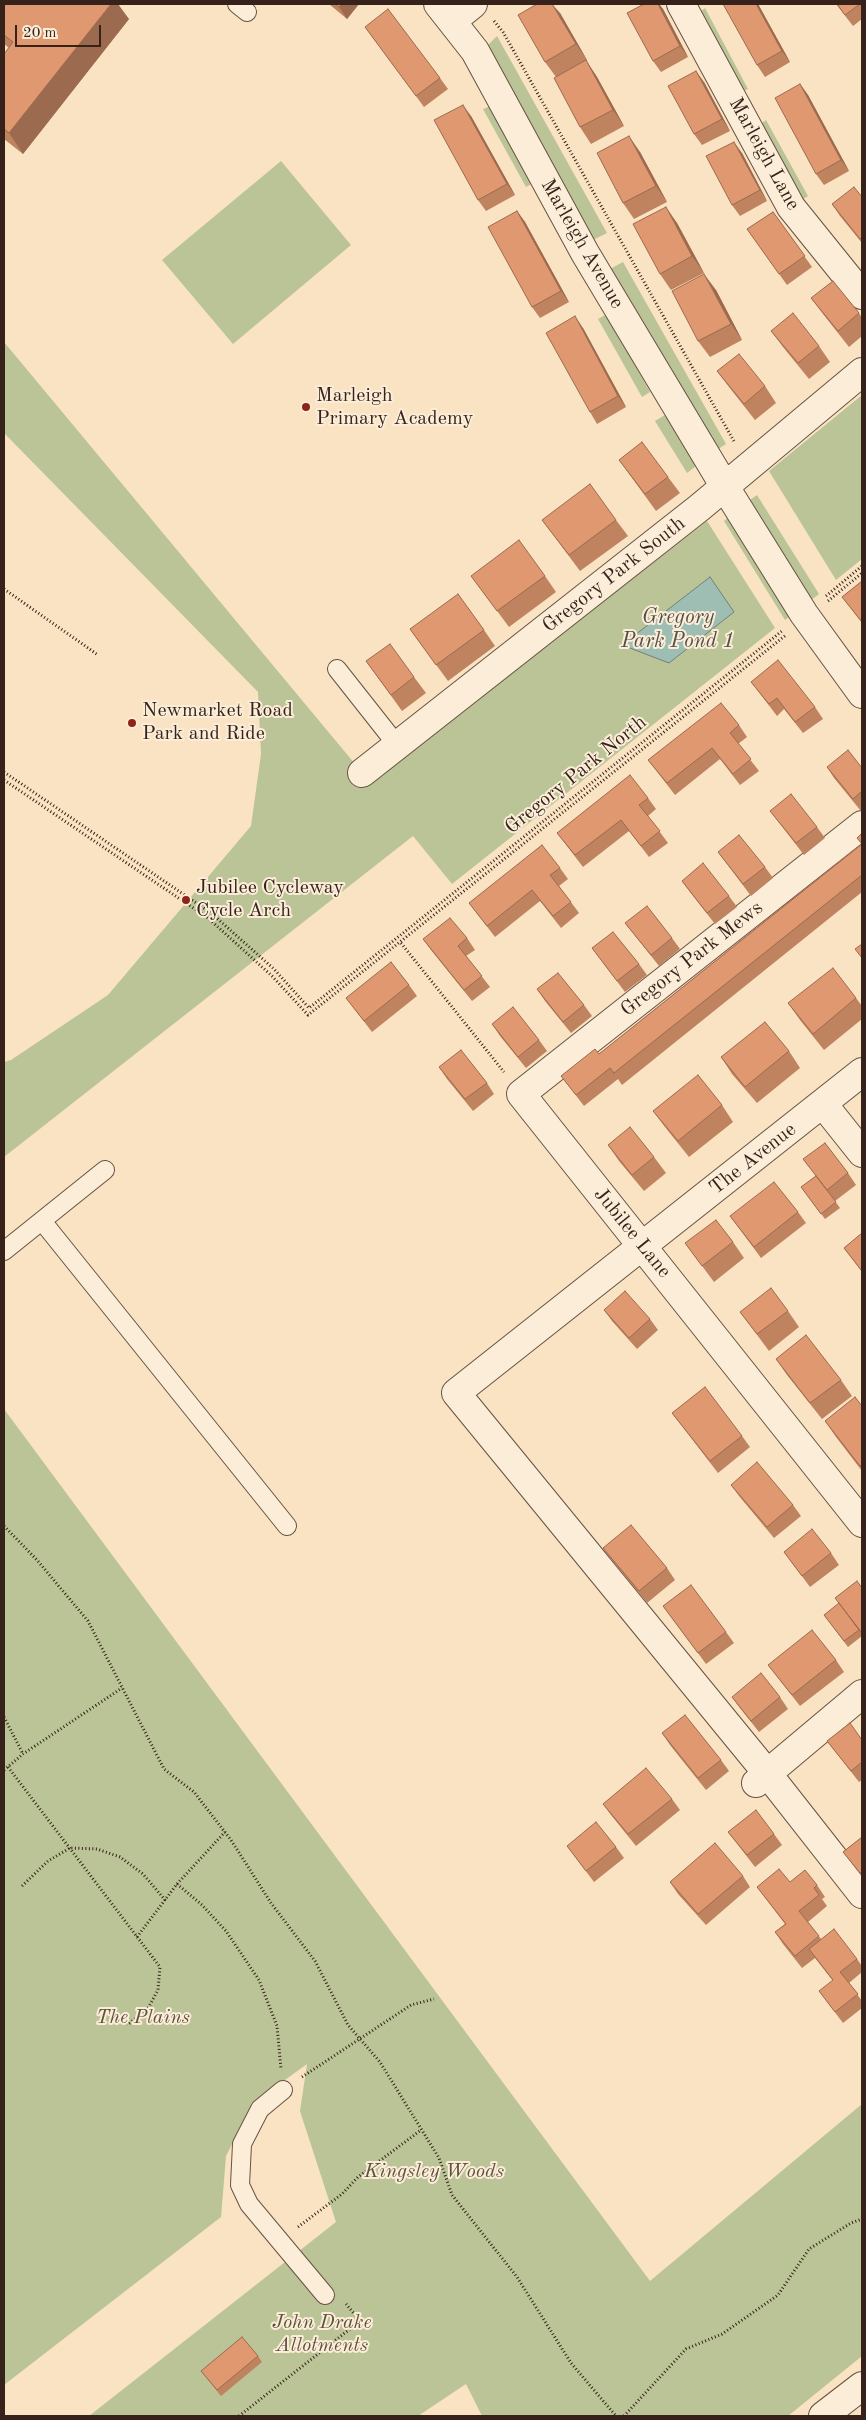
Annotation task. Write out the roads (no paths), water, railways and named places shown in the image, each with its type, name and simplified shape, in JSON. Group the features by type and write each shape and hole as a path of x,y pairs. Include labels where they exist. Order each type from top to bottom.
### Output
{"street":[{"path":"445,12 473,4"},
{"name":"Marleigh Lane","path":"681,4 791,207 862,295"},
{"name":"Marleigh Avenue","path":"445,12 476,51 585,253 725,487 806,616 862,694"},
{"name":"Gregory Park South","path":"362,773 725,487 862,372"},
{"name":"Gregory Park Mews","path":"521,1094 862,825"},
{"name":"The Avenue","path":"761,1778 456,1393 862,1072"},
{"name":"Jubilee Lane","path":"521,1094 862,1522"},
{"path":"823,1104 862,1153"},
{"path":"862,1694 761,1778 862,1894"},
{"path":"823,2416 862,2386"}],"lane":[{"path":"337,669 397,745"},
{"path":"4,1251 105,1170"},
{"path":"42,1220 287,1526"},
{"path":"283,2090 260,2109 242,2144 240,2185 249,2204 325,2295"}],"water":[{"name":"Gregory Park Pond 1","path":"710,577 734,612 669,663 622,645"}],"place":[{"name":"Marleigh Primary Academy","path":"306,407"},
{"name":"Newmarket Road Park and Ride","path":"132,723"},
{"name":"Jubilee Cycleway Cycle Arch","path":"186,900"}],"park label":[{"name":"The Plains","path":"143,2018"},
{"name":"Kingsley Woods","path":"434,2172"},
{"name":"John Drake Allotments","path":"322,2334"}]}
